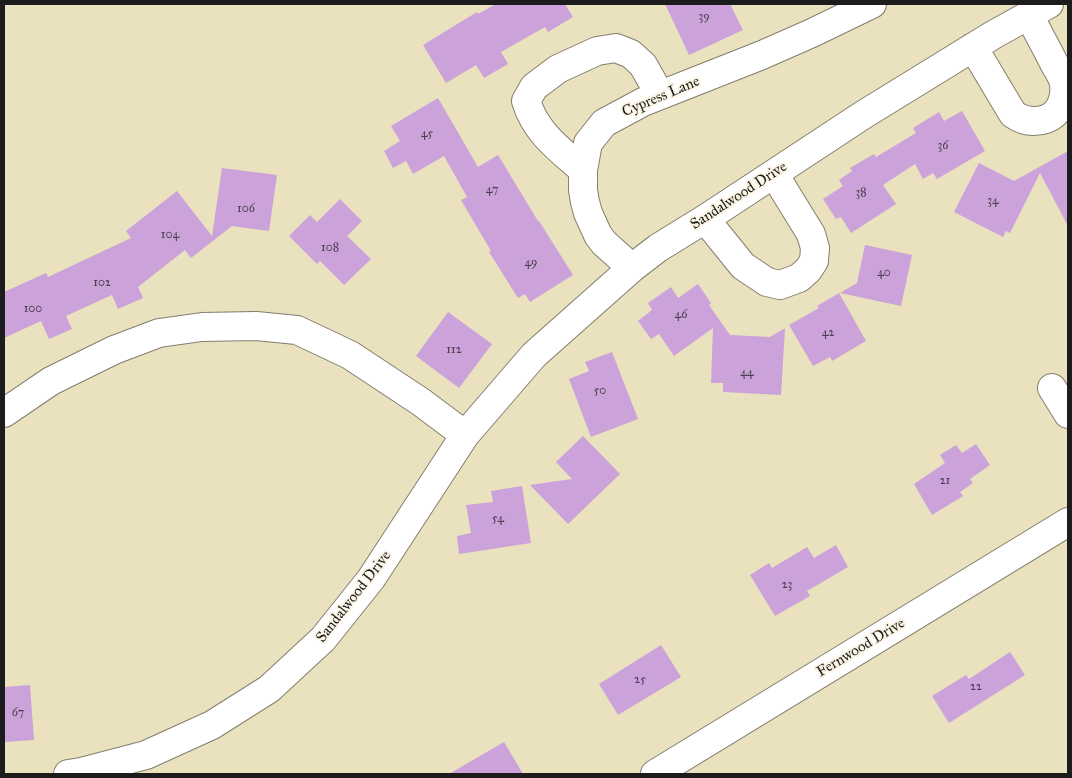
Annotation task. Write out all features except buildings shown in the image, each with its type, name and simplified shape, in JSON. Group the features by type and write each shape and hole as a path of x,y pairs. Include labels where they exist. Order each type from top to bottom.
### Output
{"street":[{"name":"Cypress Lane","path":"632,268 604,243 598,235 592,224 585,202 583,170 588,143 604,123 643,102 762,55 872,4"},
{"path":"974,47 1013,114 1021,120 1038,121 1052,116 1062,104 1064,82 1039,9"},
{"name":"Sandalwood Drive","path":"68,774 146,755 212,725 269,689 323,639 371,579 465,435 534,355 632,268 658,248 863,115 1039,9"},
{"path":"583,170 539,129 526,101 534,87 558,69 597,51 616,48 632,54 642,65 660,95"},
{"path":"705,219 743,266 767,282 780,285 798,278 808,270 814,261 815,248 811,234 774,174"},
{"path":"4,413 51,382 114,350 159,334 202,327 256,326 297,330 350,354 421,402 465,435"},
{"path":"1052,388 1068,414"},
{"name":"Fernwood Drive","path":"655,774 1068,522"}]}
